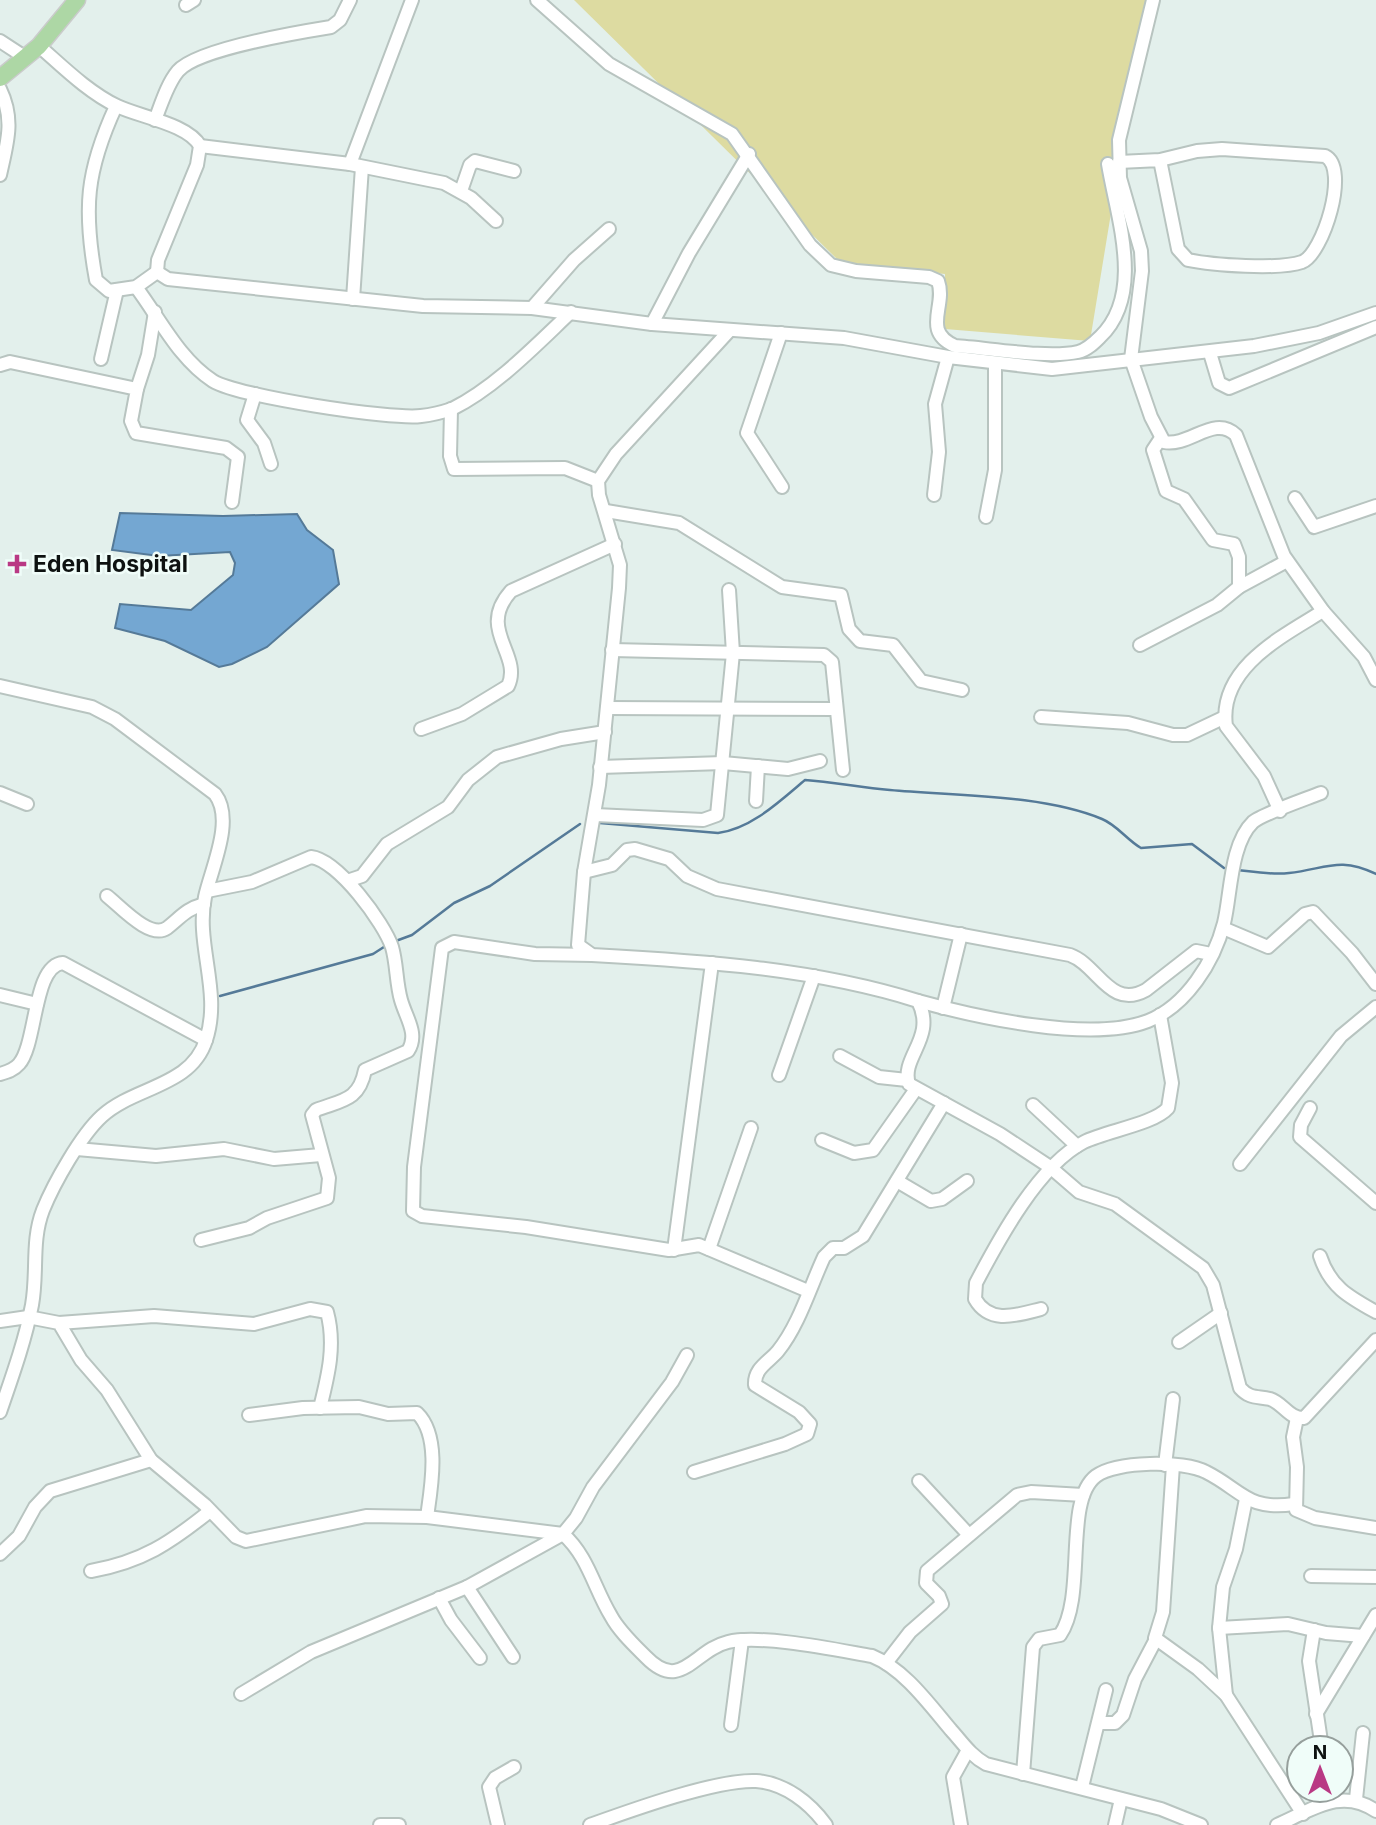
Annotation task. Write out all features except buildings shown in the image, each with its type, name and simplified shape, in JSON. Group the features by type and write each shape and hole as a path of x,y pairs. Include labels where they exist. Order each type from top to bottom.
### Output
{"main road":[{"path":"0,78 38,46 77,0"}],"street":[{"path":"155,120 178,70 189,63 257,41 331,27 340,20 350,0"},
{"path":"353,299 356,165 412,0"},
{"path":"537,0 609,64 732,134 749,154 810,245 831,265 856,271 929,277 938,281 937,321 945,341 955,346 1060,354 1080,352 1092,345 1119,314 1125,296 1126,275 1114,163 1153,0"},
{"path":"0,41 26,58"},
{"path":"38,46 91,90 116,106 188,134 200,146 356,165 444,183 461,191 496,221"},
{"path":"0,89 10,120 0,175"},
{"path":"116,106 92,164 88,218 96,280 110,291 136,287 157,272 158,260 197,165 200,146"},
{"path":"1114,163 1160,160 1197,151 1234,149 1325,156 1331,159 1336,169 1332,207 1313,251 1301,262 1238,266 1188,260 1178,249 1160,160"},
{"path":"652,324 689,253 749,154"},
{"path":"461,191 470,165 475,161 514,171"},
{"path":"1114,163 1141,251 1142,271 1131,359 1161,438 1164,442 1176,442 1220,427 1228,428 1236,435 1287,561 1323,611 1364,657 1376,680"},
{"path":"532,308 574,260 609,229"},
{"path":"157,272 168,279 191,283 423,306 532,308 652,324 844,338 948,357 1052,369 1210,353 1319,333 1376,313"},
{"path":"136,287 177,347 198,370 215,382 255,394 339,409 401,416 420,416 451,409 513,366 571,312"},
{"path":"101,359 117,290"},
{"path":"155,312 148,355 137,389 131,421 136,433 226,449 238,457 232,502"},
{"path":"1210,353 1219,383 1229,388 1376,327"},
{"path":"592,955 578,944 584,872 605,732 620,565 606,511 598,495 598,481 616,454 729,331"},
{"path":"780,333 747,433 782,486"},
{"path":"934,495 939,452 935,404 948,357"},
{"path":"0,365 10,362 137,389"},
{"path":"986,517 995,470 995,363"},
{"path":"255,394 247,420 264,443 271,464"},
{"path":"451,409 450,456 454,469 565,468 598,481"},
{"path":"1161,438 1153,450 1162,485 1166,491 1184,499 1213,540 1234,544 1240,557 1239,587"},
{"path":"1295,498 1314,527 1376,506"},
{"path":"606,511 679,523 790,590 841,594 853,636 868,643 893,645 921,681 962,690"},
{"path":"422,729 462,714 508,686 510,670 497,625 502,601 511,591 615,544"},
{"path":"1140,645 1217,606 1239,587 1287,561"},
{"path":"594,815 713,818 719,807 733,653 729,590"},
{"path":"1280,811 1264,776 1226,726 1225,717 1230,696 1248,663 1267,647 1323,611"},
{"path":"612,650 824,655 832,662 843,771"},
{"path":"0,686 92,707 115,719 215,794 219,800 222,820 204,904 211,990 211,1019 206,1040 192,1065 162,1085 113,1107 100,1117 77,1149 43,1209 36,1233 32,1305 14,1374 0,1412"},
{"path":"607,708 835,709"},
{"path":"1041,717 1128,723 1187,735 1225,717"},
{"path":"350,880 362,876 387,844 448,807 468,780 497,757 561,739 605,732"},
{"path":"600,767 723,763 788,769 820,761"},
{"path":"756,801 758,766"},
{"path":"0,793 27,804"},
{"path":"808,1291 709,1249 693,1245 674,1250 526,1227 422,1216 411,1206 442,948 454,942 535,954 712,963 875,987 943,1008 1073,1029 1131,1025 1160,1015 1193,986 1223,928 1235,858 1250,825 1259,818 1321,793"},
{"path":"584,872 612,865 627,850 635,849 669,859 687,876 717,889 1079,958 1101,983 1113,991 1132,996 1153,986 1191,953 1201,951 1211,954"},
{"path":"201,1240 249,1228 267,1218 327,1198 330,1187 311,1119 316,1110 355,1095 362,1087 368,1068 402,1055 411,1046 413,1034 400,998 391,944 350,880 327,863 311,858 252,882 207,891"},
{"path":"107,896 148,928 157,931 167,928 187,909 204,904"},
{"path":"1223,928 1268,947 1305,914 1313,912 1352,953 1376,984"},
{"path":"943,1008 961,934"},
{"path":"674,1250 712,963"},
{"path":"0,1074 18,1066 25,1055 37,1004 50,968 63,964 206,1040"},
{"path":"779,1075 814,976"},
{"path":"0,995 37,1004"},
{"path":"822,1140 854,1153 873,1150 911,1084 925,1024 918,1001"},
{"path":"1240,1164 1341,1036 1376,1007"},
{"path":"1041,1309 995,1316 979,1306 974,1289 1050,1167 1077,1146 1122,1127 1156,1117 1168,1108 1172,1083 1160,1015"},
{"path":"840,1056 879,1077 911,1084 944,1103 1050,1167 1079,1192 1108,1201 1160,1235 1203,1268 1213,1285 1240,1388 1251,1398 1273,1401 1297,1419"},
{"path":"694,1472 785,1444 807,1434 810,1428 806,1419 791,1406 759,1390 755,1379 757,1373 778,1351 829,1250 858,1242 944,1103"},
{"path":"1033,1105 1077,1146"},
{"path":"1310,1108 1301,1125 1300,1137 1376,1203"},
{"path":"709,1249 751,1128"},
{"path":"77,1149 156,1156 224,1149 274,1159 321,1155"},
{"path":"897,1181 931,1201 942,1199 967,1181"},
{"path":"1320,1256 1332,1282 1347,1296 1376,1312"},
{"path":"0,1321 28,1317 60,1322 154,1315 254,1324 310,1309 321,1309 327,1312 331,1335 329,1373 320,1408"},
{"path":"1179,1342 1220,1313"},
{"path":"60,1322 81,1360 107,1390 151,1460 236,1536 253,1542 347,1518 384,1515 427,1517 563,1534 584,1560 611,1617 656,1666 665,1671 679,1671 723,1643 743,1640 859,1654 886,1663 911,1685 968,1750 986,1764 1161,1809 1201,1825"},
{"path":"1297,1419 1310,1415 1376,1340"},
{"path":"241,1694 312,1652 467,1587 563,1534 576,1518 593,1487 672,1382 687,1354"},
{"path":"0,1382 14,1374"},
{"path":"1098,1723 1115,1723 1123,1715 1135,1679 1156,1640 1163,1612 1173,1399"},
{"path":"249,1415 359,1407 379,1414 420,1415 433,1460 427,1517"},
{"path":"1297,1419 1293,1437 1297,1467 1294,1504 1296,1510 1315,1518 1376,1528"},
{"path":"0,1554 19,1536 35,1507 50,1491 151,1460"},
{"path":"1023,1774 1034,1647 1040,1639 1060,1635 1065,1626 1072,1600 1083,1495 1088,1483 1102,1472 1132,1465 1169,1465 1206,1471 1246,1499 1278,1507 1294,1504"},
{"path":"919,1480 970,1535"},
{"path":"886,1663 911,1632 942,1604 939,1596 926,1583 927,1571 1017,1495 1031,1492 1083,1495"},
{"path":"1226,1695 1219,1628 1224,1581 1236,1549 1246,1499"},
{"path":"90,1571 127,1564 169,1544 210,1511"},
{"path":"1311,1576 1376,1577"},
{"path":"467,1587 513,1657"},
{"path":"439,1598 451,1620 480,1658"},
{"path":"1316,1714 1376,1615"},
{"path":"1219,1628 1288,1624 1363,1636"},
{"path":"1314,1630 1309,1661 1320,1734"},
{"path":"731,1725 743,1640"},
{"path":"1156,1640 1198,1669 1226,1695 1303,1814"},
{"path":"1082,1787 1106,1690"},
{"path":"1363,1733 1356,1799 1376,1810"},
{"path":"961,1825 953,1777 968,1750"},
{"path":"498,1825 489,1787 495,1778 514,1767"},
{"path":"590,1825 623,1819 731,1782 758,1781 783,1788 808,1802 826,1825"},
{"path":"1115,1825 1121,1799"},
{"path":"1278,1825 1319,1804"},
{"path":"380,1825 398,1825"}],"shaded area":[{"path":"574,0 1146,0 1090,341 945,329 945,274 841,263"}],"water":[{"path":"120,513 223,516 297,514 307,530 333,550 339,584 267,647 232,664 219,667 165,641 115,628 120,604 191,610 233,575 235,563 230,552 159,556 112,550"}],"waterway":[{"path":"600,823 718,833 753,820 805,780 879,789 997,797 1052,805 1102,819 1141,848 1192,844 1224,868"},
{"path":"393,942 412,935 454,903 490,886 580,824"},
{"path":"1238,870 1283,874 1342,865 1376,874"},
{"path":"220,996 373,954 387,945"}],"place":[{"name":"Eden Hospital","path":"17,564"}]}
